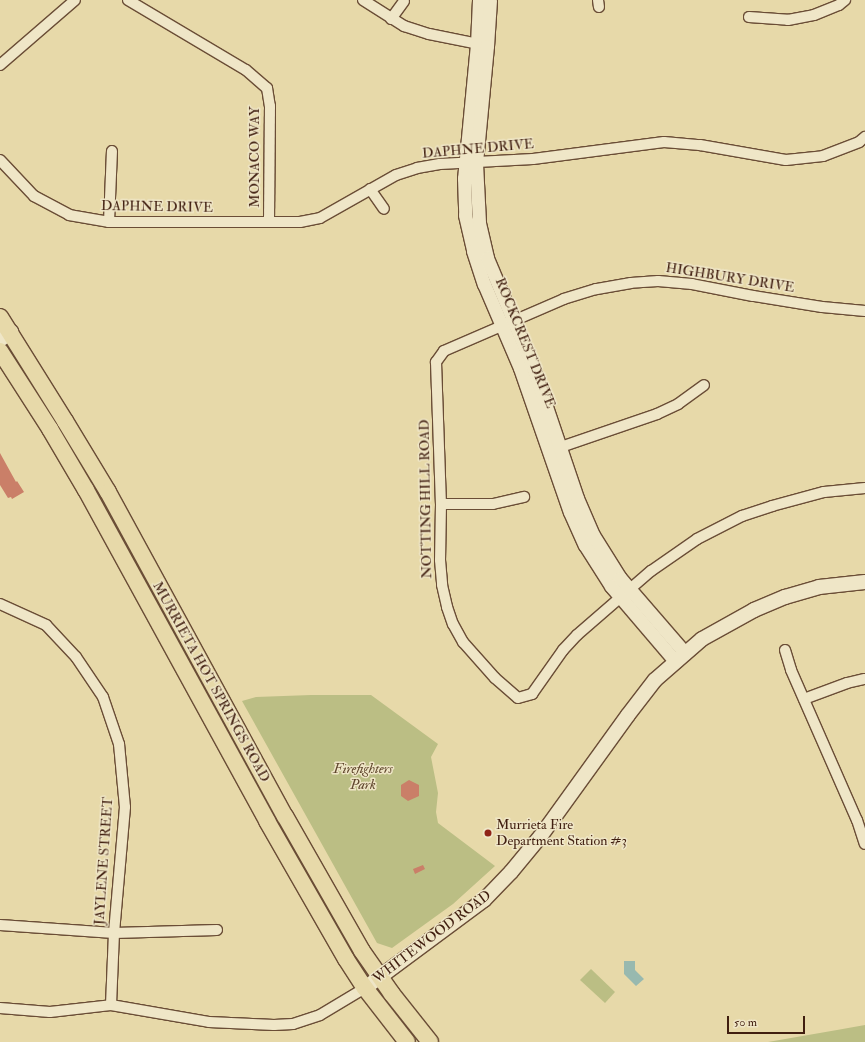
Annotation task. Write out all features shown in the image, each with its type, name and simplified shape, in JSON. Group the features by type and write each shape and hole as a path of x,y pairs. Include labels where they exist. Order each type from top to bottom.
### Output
{"main road":[{"name":"MURRIETA HOT SPRINGS ROAD","path":"0,317 5,336 108,492 150,572 285,816 362,951 430,1042"},
{"name":"MURRIETA HOT SPRINGS ROAD","path":"0,351 50,429 86,490 263,814 365,988 407,1042"},
{"path":"86,490 94,490 104,501 141,565 144,569 150,572"},
{"name":"WHITEWOOD ROAD","path":"365,988 484,900 506,878 540,837 655,680 702,639 754,610 785,597 819,587 865,582"}],"street":[{"path":"0,65 74,0"},
{"name":"MONACO WAY","path":"128,0 246,70 267,88 270,106 269,222"},
{"path":"363,0 404,26 429,34 482,45"},
{"name":"ROCKCREST DRIVE","path":"479,0 482,45"},
{"name":"ROCKCREST DRIVE","path":"490,0 482,45 465,208 471,244 478,269 532,365 554,449 593,535 625,593 680,657"},
{"path":"749,17 788,20 814,15 839,5 845,0"},
{"path":"391,19 404,1"},
{"name":"DAPHNE DRIVE","path":"0,160 34,196 69,215 109,222 300,222 320,218 396,176 417,168 440,164 533,159 664,142 700,145 786,160 823,156 859,142 865,137"},
{"path":"109,222 112,151"},
{"path":"370,189 384,209"},
{"name":"HIGHBURY DRIVE","path":"508,323 564,299 596,289 631,283 658,281 692,284 822,307 865,311"},
{"name":"NOTTING HILL ROAD","path":"508,323 444,350 436,362 440,560 442,585 453,624 463,642 495,678 518,698 532,694 572,640 625,593 682,549 720,526 742,516 797,498 848,488 865,488"},
{"path":"554,449 657,414 678,404 704,385"},
{"path":"440,504 493,504 524,497"},
{"name":"JAYLENE STREET","path":"0,604 46,626 76,657 102,697 119,744 125,807 114,933 111,1005"},
{"path":"785,650 804,699 861,819 865,844"},
{"path":"804,699 847,682 865,679"},
{"path":"0,925 114,933 217,930"},
{"name":"WHITEWOOD ROAD","path":"0,1008 50,1012 111,1005 209,1022 274,1025 293,1024 327,1012 365,988"}],"green space":[{"name":"Firefighters Park","path":"371,695 438,744 431,757 438,793 436,812 438,823 495,866 453,904 392,948 377,943 242,701 256,697"},
{"path":"591,969 615,992 605,1003 580,980"},
{"path":"865,1025 865,1042 768,1042 837,1030"}],"water":[{"path":"624,961 635,961 635,970 644,979 636,986 624,974"}],"building":[{"path":"0,453 16,482 17,481 24,492 12,499 11,497 8,498 0,485"},
{"path":"409,780 419,785 419,796 408,801 401,796 401,785"},
{"path":"423,865 425,869 415,874 413,869"}],"place":[{"name":"Murrieta Fire Department Station #3","path":"488,833"}]}
